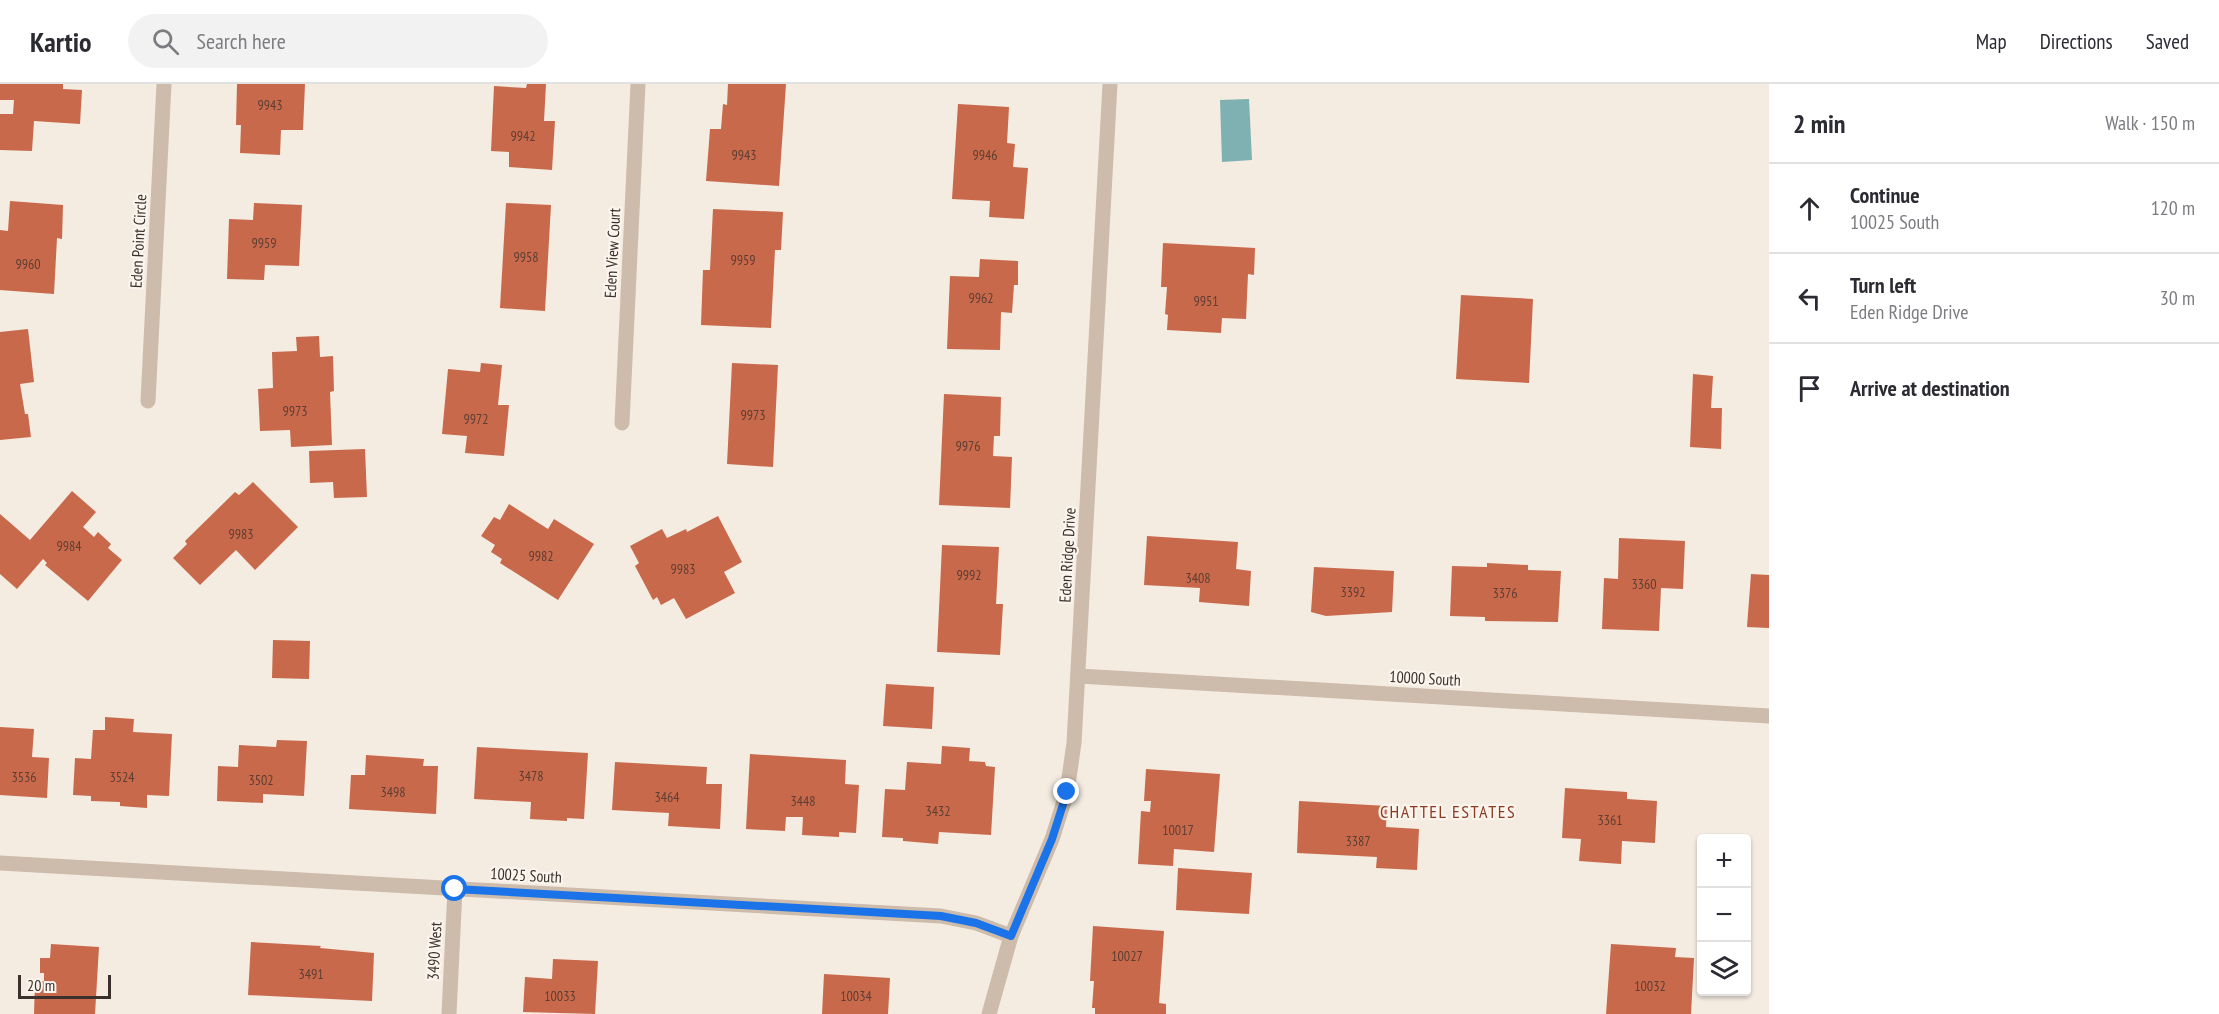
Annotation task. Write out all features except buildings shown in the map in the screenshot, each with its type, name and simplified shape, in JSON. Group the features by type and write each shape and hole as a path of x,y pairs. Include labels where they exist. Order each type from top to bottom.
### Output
{"street":[{"name":"Eden Point Circle","path":"148,400 164,84"},
{"name":"Eden View Court","path":"622,423 638,84"},
{"name":"Eden Ridge Drive","path":"988,1014 1011,936 1052,839 1067,792 1074,743 1110,84"},
{"name":"10000 South","path":"1079,676 1769,716"},
{"name":"10025 South","path":"0,863 941,916 976,923 1011,936"},
{"name":"3490 West","path":"449,1014 455,889"}],"water":[{"path":"1249,99 1252,160 1222,162 1220,100"}],"district":[{"name":"CHATTEL ESTATES","path":"1448,812"}],"route":[{"path":"455,889 941,916 976,923 1011,936 1052,839 1067,792"}]}
